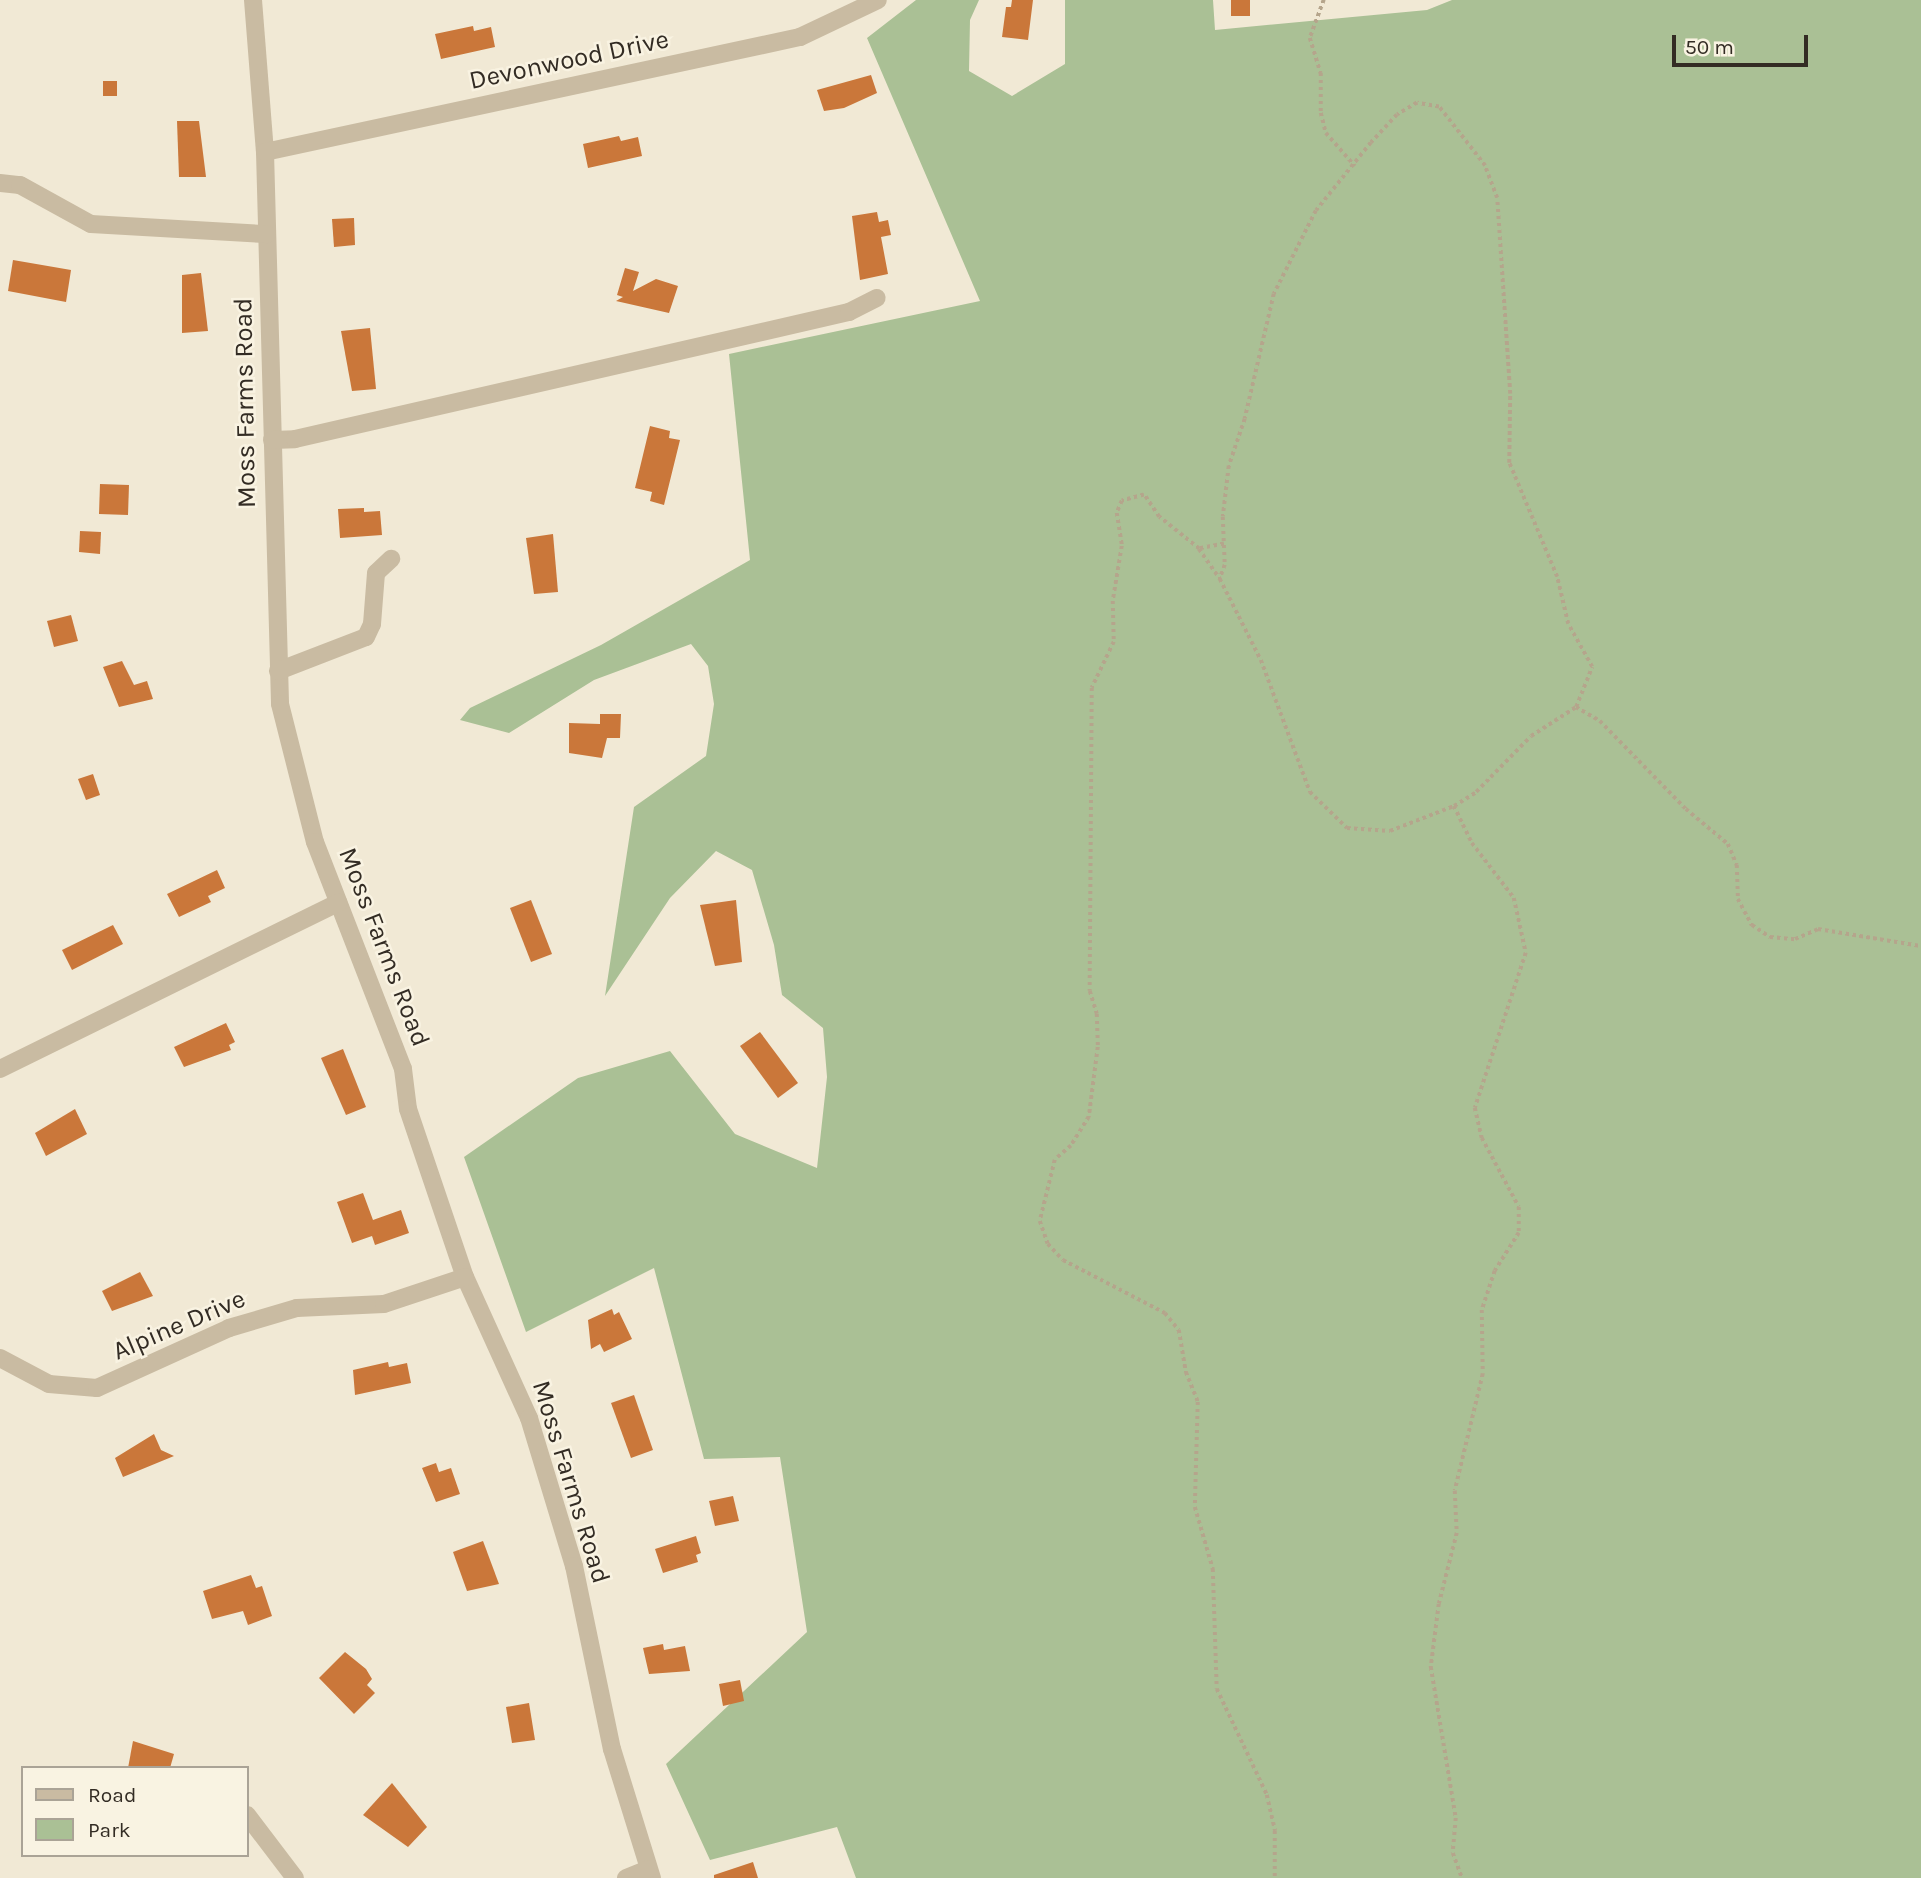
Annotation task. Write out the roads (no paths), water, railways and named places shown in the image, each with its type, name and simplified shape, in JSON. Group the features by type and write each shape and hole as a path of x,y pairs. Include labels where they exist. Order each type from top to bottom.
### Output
{"street":[{"name":"Moss Farms Road","path":"253,0 265,152 280,704 292,760 338,903 403,1069 408,1109 465,1277 529,1418 574,1566 612,1749 650,1873"},
{"name":"Devonwood Drive","path":"265,152 800,37 878,0"},
{"path":"0,183 20,185 91,224 267,234"},
{"path":"272,440 295,439 823,318 877,298"},
{"path":"278,671 366,637 372,624 376,573 391,559"},
{"path":"0,1069 338,903"},
{"name":"Alpine Drive","path":"0,1358 49,1384 97,1388 251,1321 297,1308 384,1304 465,1277"},
{"path":"248,1816 295,1878"},
{"path":"626,1878 650,1873"}]}
